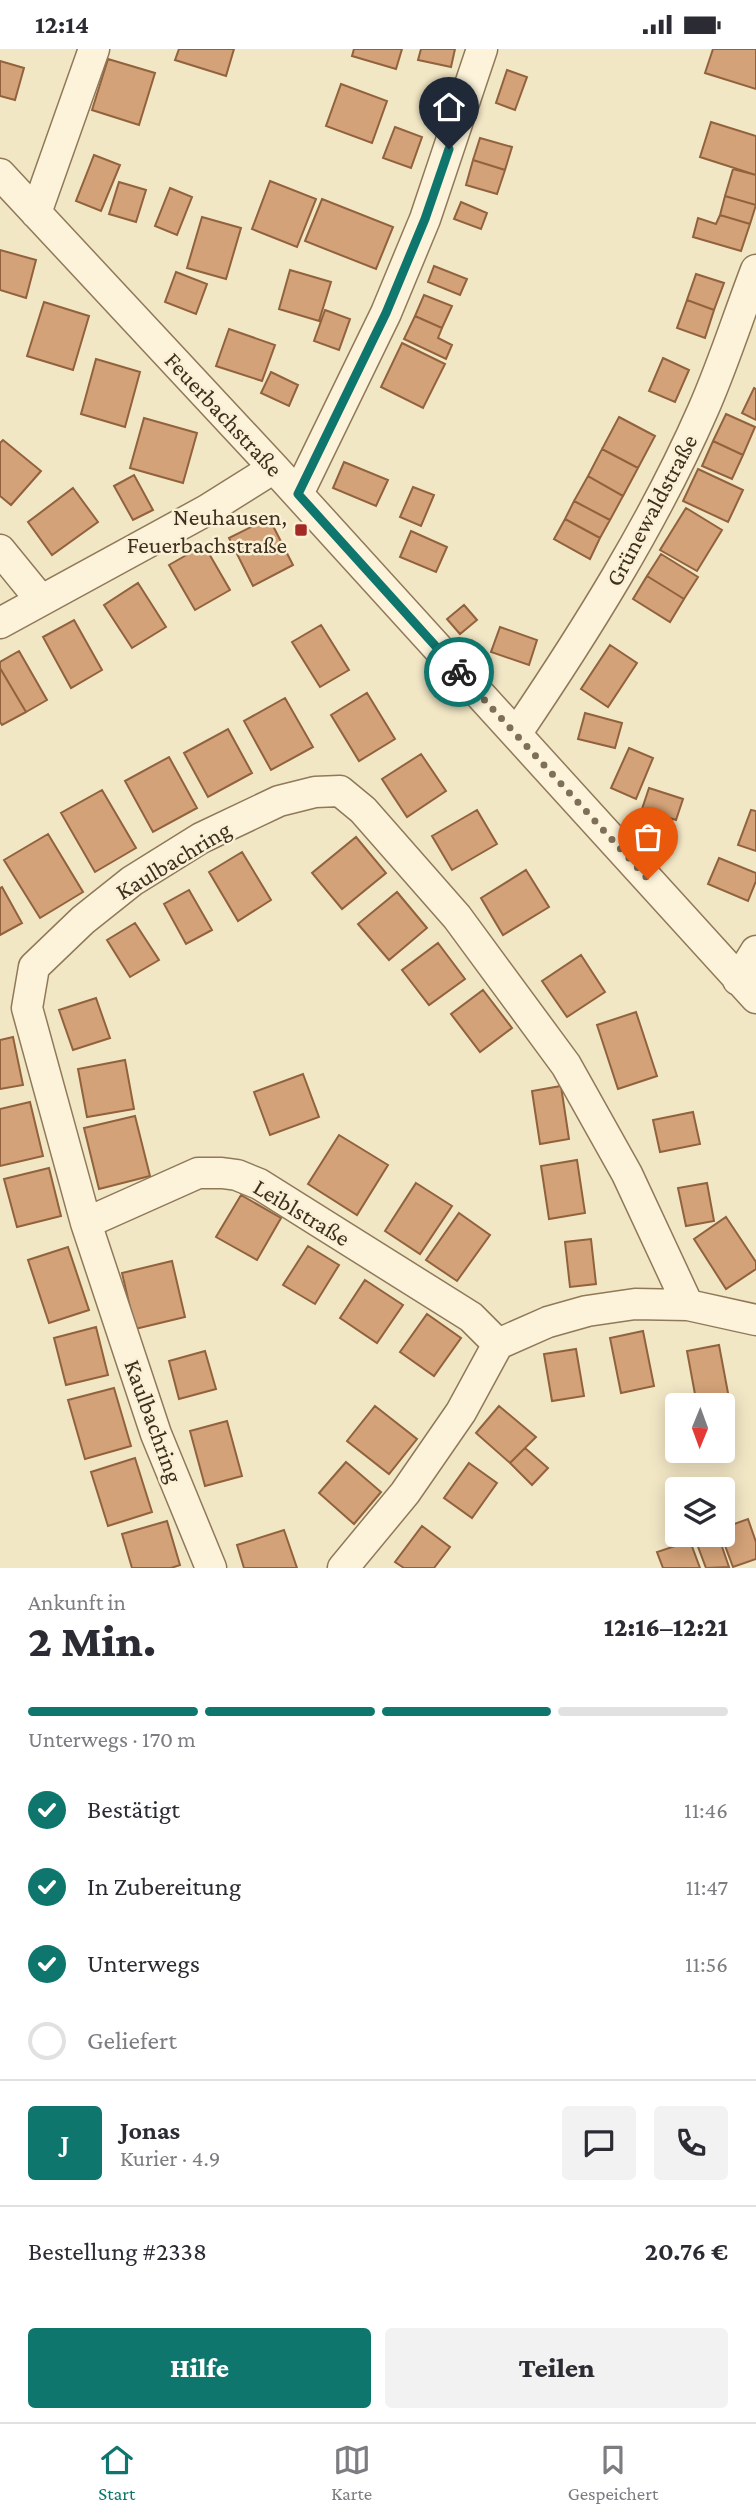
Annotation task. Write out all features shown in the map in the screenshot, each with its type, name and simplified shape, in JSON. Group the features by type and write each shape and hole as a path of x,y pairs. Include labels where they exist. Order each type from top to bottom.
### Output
{"street":[{"path":"36,213 94,49"},
{"path":"298,494 386,313 425,219 482,49"},
{"name":"Feuerbachstraße","path":"0,174 298,494 747,989"},
{"name":"Grünewaldstraße","path":"516,734 576,645 642,533 703,410 756,270"},
{"path":"0,623 207,510 274,468"},
{"path":"0,550 40,599"},
{"name":"Kaulbachring","path":"211,1568 156,1434 86,1223 27,1008 34,967 83,920 132,881 201,838 279,801 315,792 340,791 363,810 457,917 566,1065 627,1174 688,1305"},
{"path":"747,989 756,951"},
{"name":"Leiblstraße","path":"86,1223 198,1173 237,1175 259,1184 471,1317 498,1344"},
{"path":"344,1568 405,1493 453,1424 498,1344 548,1322 587,1311 635,1304 688,1305 756,1319"}],"building":[{"path":"179,49 234,49 226,76 175,60"},
{"path":"354,49 402,49 396,69 352,56"},
{"path":"421,49 455,49 451,67 418,60"},
{"path":"713,49 756,49 756,89 705,73"},
{"path":"108,59 155,73 139,125 92,110"},
{"path":"0,61 24,68 15,100 0,96"},
{"path":"507,70 527,77 515,110 496,103"},
{"path":"341,84 387,101 372,143 326,126"},
{"path":"711,122 756,136 756,175 700,157"},
{"path":"395,127 422,137 411,168 383,158"},
{"path":"480,138 512,147 505,170 473,160"},
{"path":"94,155 120,165 101,211 76,201"},
{"path":"473,160 505,170 497,194 466,185"},
{"path":"733,169 756,175 756,205 725,196"},
{"path":"270,181 316,199 297,247 252,229"},
{"path":"119,182 146,190 136,222 109,214"},
{"path":"170,188 192,197 177,235 155,226"},
{"path":"725,196 756,205 750,224 720,215"},
{"path":"322,199 393,227 376,269 305,241"},
{"path":"461,202 487,213 481,229 454,219"},
{"path":"720,215 750,224 741,251 693,237 698,218 716,224"},
{"path":"202,217 241,228 226,279 187,268"},
{"path":"0,250 36,260 26,298 0,290"},
{"path":"434,266 467,279 460,295 428,282"},
{"path":"290,270 331,282 319,321 279,309"},
{"path":"176,272 207,284 196,314 165,302"},
{"path":"696,274 724,283 714,310 687,300"},
{"path":"424,295 452,306 442,328 415,316"},
{"path":"687,300 714,310 705,338 677,328"},
{"path":"44,302 89,316 73,370 27,356"},
{"path":"325,310 350,319 339,350 314,341"},
{"path":"415,316 442,328 438,338 452,345 446,359 404,339"},
{"path":"229,329 275,345 262,381 216,366"},
{"path":"402,343 445,364 423,408 381,387"},
{"path":"663,358 689,370 675,402 649,391"},
{"path":"96,359 140,372 125,427 81,414"},
{"path":"271,372 298,385 289,406 261,393"},
{"path":"754,388 756,389 756,420 742,413"},
{"path":"726,414 755,427 743,455 713,441"},
{"path":"619,417 655,436 638,468 602,449"},
{"path":"144,418 197,433 183,483 130,468"},
{"path":"3,440 41,471 11,505 0,496 0,443"},
{"path":"713,441 743,455 732,479 702,466"},
{"path":"602,449 638,468 623,496 588,476"},
{"path":"344,462 388,480 376,506 333,488"},
{"path":"698,469 743,490 728,522 683,501"},
{"path":"134,475 153,510 133,520 114,486"},
{"path":"588,476 623,496 610,520 574,501"},
{"path":"413,487 434,495 421,526 400,517"},
{"path":"73,488 98,522 52,555 28,522"},
{"path":"574,501 610,520 600,538 565,519"},
{"path":"686,508 722,530 697,571 660,550"},
{"path":"269,518 293,565 253,586 229,538"},
{"path":"565,519 600,538 590,559 554,539"},
{"path":"411,531 447,547 436,572 400,557"},
{"path":"204,545 230,590 195,610 169,565"},
{"path":"661,554 698,577 684,599 647,576"},
{"path":"647,576 684,599 670,622 633,599"},
{"path":"138,583 166,627 132,648 104,605"},
{"path":"464,605 477,620 460,634 447,619"},
{"path":"74,620 102,670 71,688 43,637"},
{"path":"321,625 349,670 320,687 292,642"},
{"path":"500,627 537,640 529,665 491,652"},
{"path":"610,645 637,663 608,707 581,689"},
{"path":"19,651 47,700 26,712 0,668 0,662"},
{"path":"0,668 26,712 2,725 0,722"},
{"path":"367,693 395,739 359,761 331,715"},
{"path":"285,698 313,747 271,770 244,721"},
{"path":"585,713 622,723 615,748 578,739"},
{"path":"228,729 252,773 208,797 184,753"},
{"path":"629,748 653,758 636,799 611,788"},
{"path":"421,754 446,791 407,817 382,779"},
{"path":"169,757 197,808 153,832 125,781"},
{"path":"649,788 683,799 676,820 642,809"},
{"path":"102,790 136,848 95,872 61,813"},
{"path":"477,810 497,844 452,870 432,836"},
{"path":"751,810 756,811 756,851 738,845"},
{"path":"48,834 83,892 40,918 4,860"},
{"path":"356,837 386,873 342,909 312,873"},
{"path":"242,852 271,900 238,921 209,872"},
{"path":"719,858 756,873 756,881 748,901 708,884"},
{"path":"526,870 549,907 503,935 481,898"},
{"path":"2,887 22,923 0,935 0,888"},
{"path":"189,890 212,930 186,944 164,904"},
{"path":"397,892 427,928 389,960 358,924"},
{"path":"135,923 159,960 130,977 107,940"},
{"path":"438,943 465,979 429,1005 402,970"},
{"path":"581,955 605,992 567,1017 542,981"},
{"path":"483,990 512,1028 480,1052 451,1014"},
{"path":"96,998 110,1038 73,1050 59,1010"},
{"path":"636,1012 657,1076 618,1089 597,1025"},
{"path":"13,1037 23,1085 0,1089 0,1040"},
{"path":"125,1060 134,1109 87,1117 78,1069"},
{"path":"303,1074 319,1117 270,1135 254,1092"},
{"path":"561,1086 569,1139 540,1144 532,1091"},
{"path":"30,1102 43,1156 0,1166 0,1109"},
{"path":"693,1112 700,1144 660,1152 653,1120"},
{"path":"135,1116 150,1176 99,1189 84,1128"},
{"path":"339,1135 388,1165 357,1215 308,1184"},
{"path":"577,1160 585,1213 549,1219 541,1166"},
{"path":"49,1168 61,1216 17,1227 4,1179"},
{"path":"416,1183 452,1206 420,1254 385,1231"},
{"path":"707,1183 714,1221 686,1226 678,1188"},
{"path":"241,1195 281,1218 257,1260 216,1237"},
{"path":"459,1213 490,1235 457,1281 426,1260"},
{"path":"726,1217 756,1262 756,1269 726,1289 694,1239"},
{"path":"591,1239 596,1284 570,1287 565,1242"},
{"path":"308,1246 339,1265 315,1304 283,1285"},
{"path":"68,1247 89,1310 49,1323 28,1260"},
{"path":"172,1261 185,1317 135,1329 122,1273"},
{"path":"365,1280 403,1305 377,1343 340,1318"},
{"path":"427,1314 461,1338 434,1376 400,1352"},
{"path":"96,1327 108,1375 66,1385 54,1338"},
{"path":"643,1331 654,1386 621,1393 610,1338"},
{"path":"719,1345 728,1393 695,1393 687,1351"},
{"path":"576,1349 584,1396 552,1401 544,1354"},
{"path":"205,1351 216,1389 179,1399 169,1361"},
{"path":"114,1388 131,1446 85,1459 68,1400"},
{"path":"375,1406 417,1439 389,1474 347,1441"},
{"path":"499,1406 536,1437 510,1463 476,1433"},
{"path":"227,1421 242,1476 205,1486 190,1431"},
{"path":"525,1448 548,1468 532,1485 510,1463"},
{"path":"135,1458 152,1512 108,1526 91,1472"},
{"path":"346,1462 381,1492 354,1524 319,1493"},
{"path":"469,1463 497,1483 472,1518 444,1498"},
{"path":"748,1519 756,1542 756,1559 733,1567 726,1547 735,1547 735,1524"},
{"path":"167,1521 180,1565 171,1568 132,1568 122,1534"},
{"path":"422,1526 450,1547 434,1568 404,1568 395,1562"},
{"path":"284,1530 297,1568 244,1568 237,1545"},
{"path":"672,1547 692,1547 700,1568 663,1568 657,1552"},
{"path":"698,1547 722,1547 729,1567 706,1568"}],"way so far":[{"path":"459,672 648,879"}],"place":[{"name":"Neuhausen, Feuerbachstraße","path":"301,530"}],"route":[{"path":"449,149 425,219 386,313 298,494 459,672"}]}
